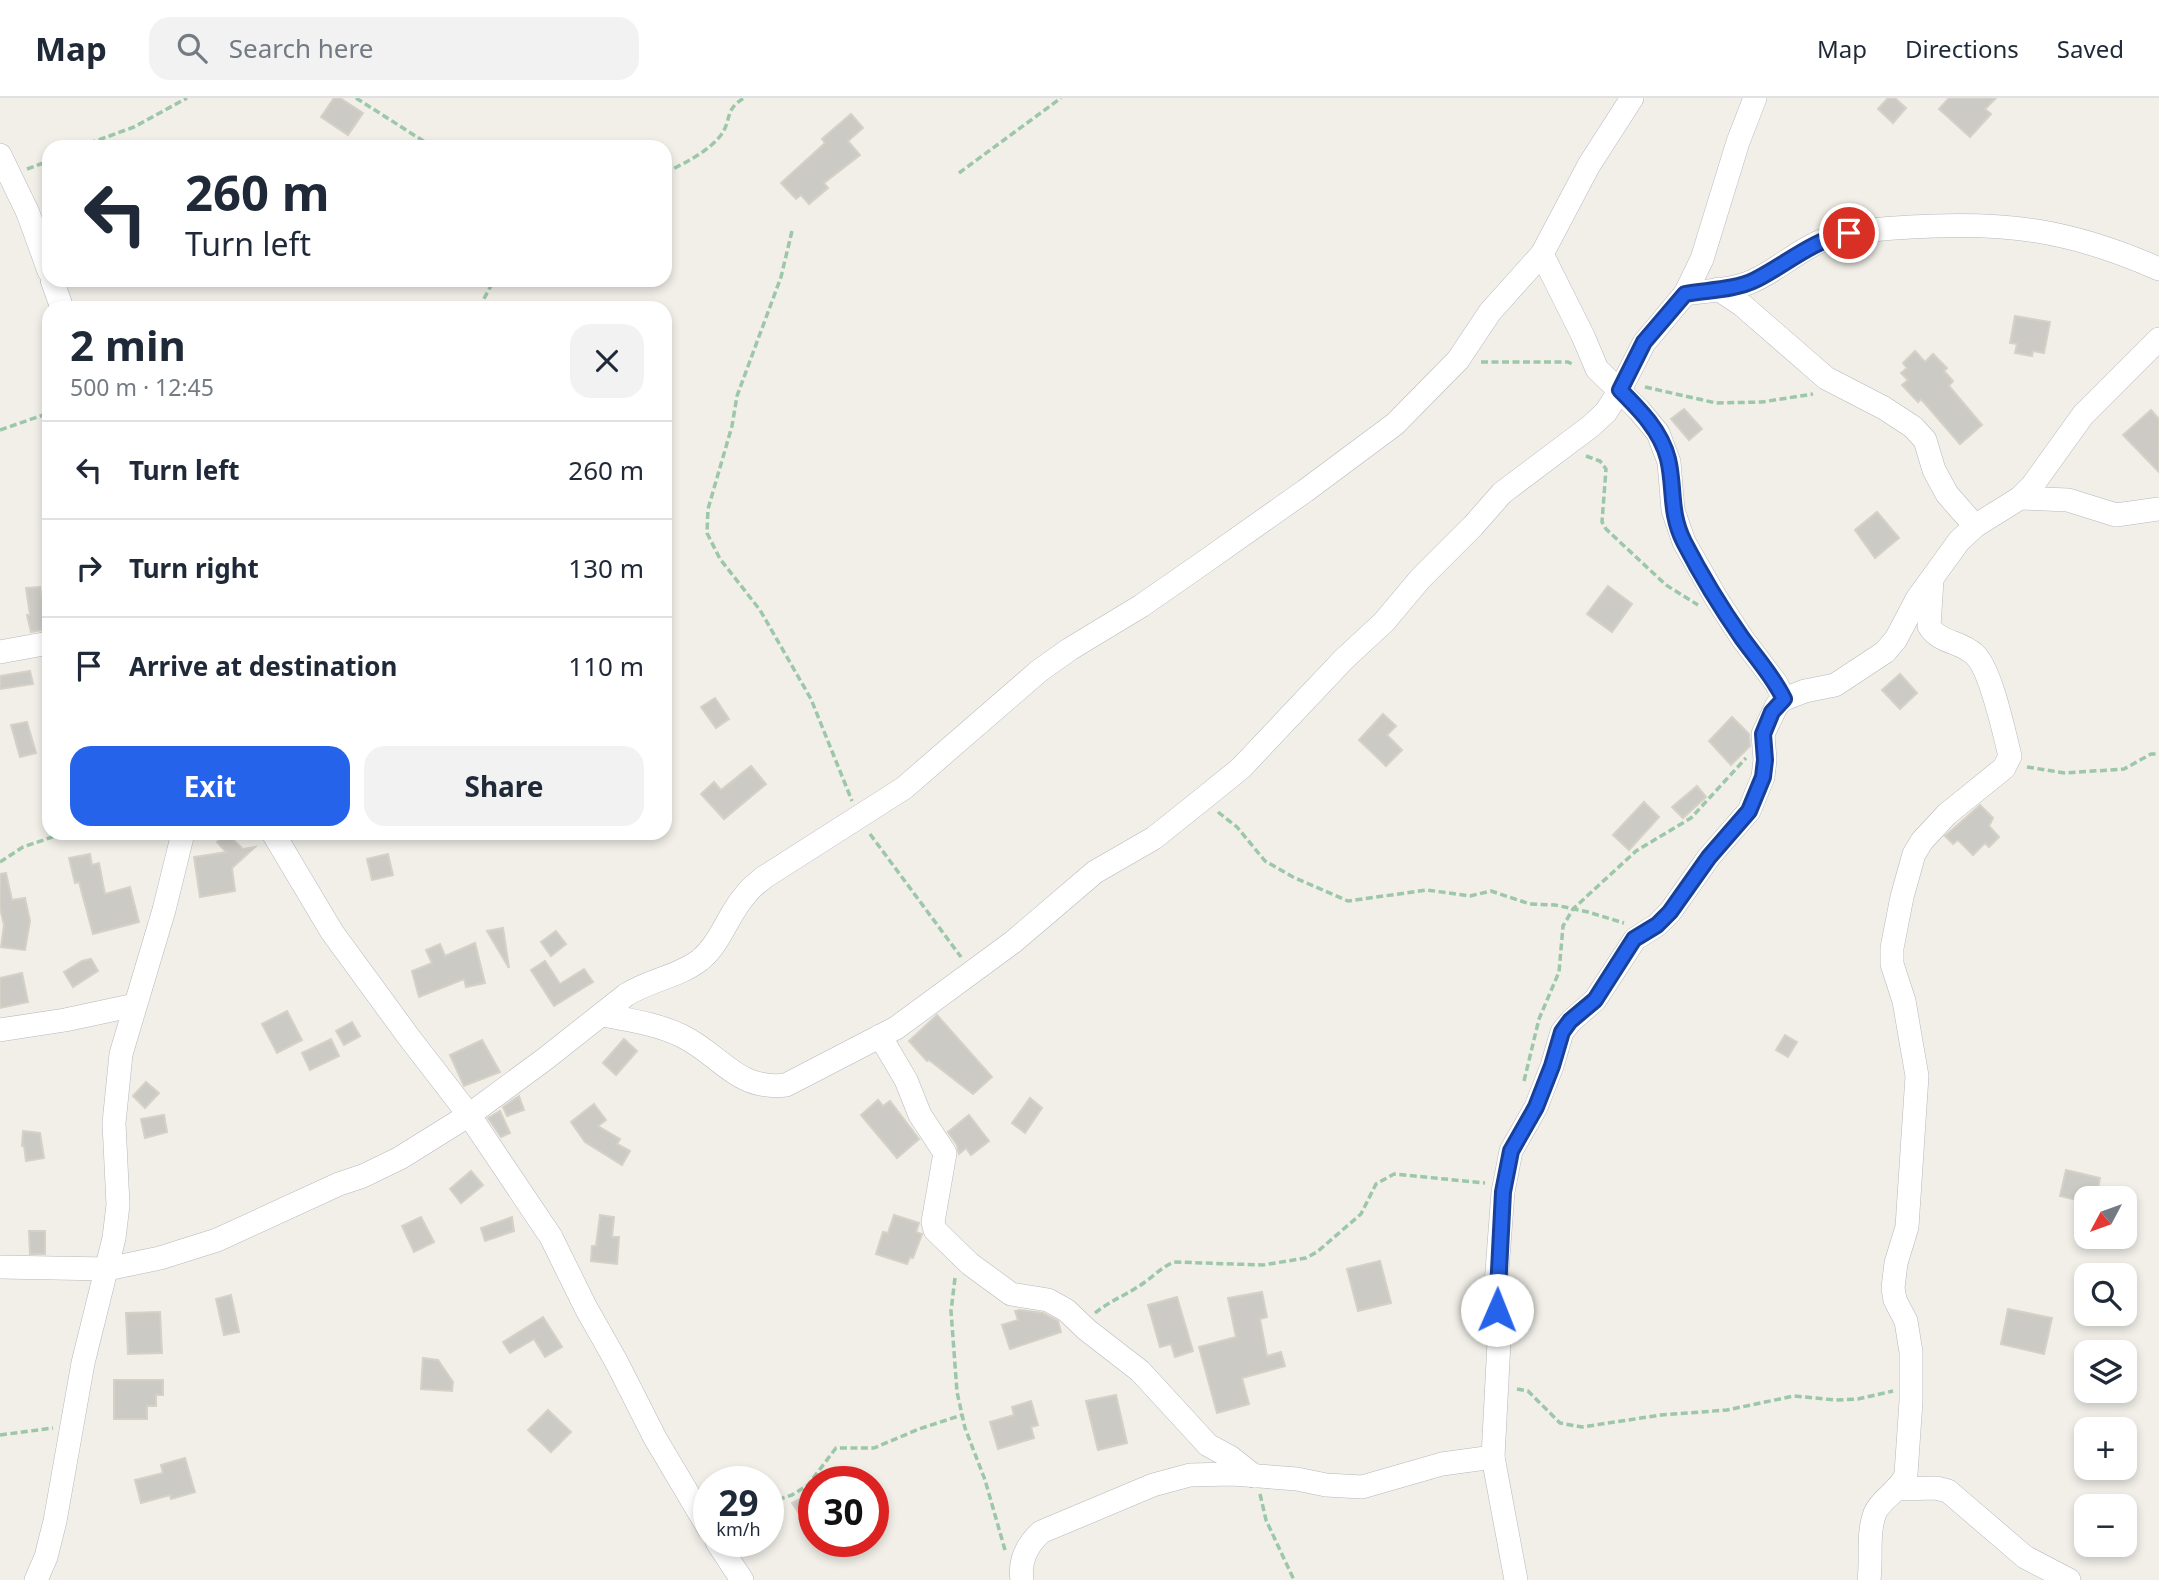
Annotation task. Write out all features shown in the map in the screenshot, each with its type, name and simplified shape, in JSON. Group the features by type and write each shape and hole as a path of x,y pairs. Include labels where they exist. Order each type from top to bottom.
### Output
{"street":[{"path":"0,1267 107,1269 160,1258 217,1240 340,1184 380,1169 469,1115 636,989 699,961 715,944 747,892 778,867 904,788 947,753 990,712 1070,649 1191,572 1395,424 1458,360 1489,312 1542,254 1589,165 1632,98"},
{"path":"603,1015 678,1034 758,1085 786,1085 896,1028 1013,942 1094,873 1154,838 1241,768 1344,659 1384,622 1420,579 1502,493 1606,412 1644,342 1685,294 1702,259 1738,142 1755,98"},
{"path":"0,155 28,213 42,252"},
{"path":"1685,294 1744,285 1798,253 1838,235 1938,225 1978,224 2060,234 2116,250 2159,269"},
{"path":"1542,254 1601,374 1620,390 1658,433 1669,462 1673,510 1684,542 1729,618 1776,683 1784,699"},
{"path":"1718,289 1742,305 1826,378 1908,423 1928,446 1934,470 1947,494 1975,526"},
{"path":"1517,1580 1493,1457 1499,1342 1496,1284 1504,1185 1511,1151 1536,1107 1562,1032 1570,1021 1595,1000 1634,939 1657,925 1670,912 1709,857 1749,811 1763,777 1766,723 1777,705 1784,699 1805,691 1835,685 1885,652 1896,639 1917,599 1959,541 1975,526 2020,498 2045,470 2083,415 2159,339"},
{"path":"2020,498 2068,500 2116,515 2159,509"},
{"path":"1869,1580 1874,1517 1879,1506 1903,1483 1906,1474 1911,1385 1908,1331 1893,1288 1896,1263 1907,1227 1917,1076 1904,1000 1892,964 1892,948 1906,878 1914,853 1947,814 1988,782 2008,762 2010,756 1985,670 1978,656 1937,636 1929,626 1932,580"},
{"path":"0,652 42,644"},
{"path":"36,1580 46,1558 55,1521 83,1363 107,1269 118,1205 114,1123 121,1054 164,910 181,840"},
{"path":"276,840 332,932 469,1115 551,1237 655,1438 693,1502"},
{"path":"0,1030 135,1005"},
{"path":"880,1036 906,1080 920,1115 945,1153 933,1226 970,1264 1011,1294 1055,1303 1082,1324 1140,1371 1208,1445 1230,1457 1254,1476"},
{"path":"1021,1573 1032,1540 1041,1532 1153,1485 1190,1475 1232,1474 1362,1487 1442,1464 1493,1457"},
{"path":"1896,1489 1936,1488 1948,1491 2034,1571 2069,1580"},
{"path":"727,1557 742,1580"}],"path":[{"path":"98,140 134,127 187,98"},
{"path":"356,98 422,140"},
{"path":"672,169 715,142 724,129 731,108 744,98"},
{"path":"959,173 1061,98"},
{"path":"792,231 780,277 737,396 732,426 708,509 707,533 720,559 760,610 811,699 857,818 885,851 957,953 974,971"},
{"path":"1458,360 1568,362 1601,374"},
{"path":"1620,390 1641,386 1696,401 1738,404 1847,389"},
{"path":"0,430 42,415"},
{"path":"1560,450 1589,456 1600,461 1606,469 1602,522 1606,529 1666,585 1690,601 1729,618"},
{"path":"1522,1088 1539,1019 1559,972 1563,926 1573,909 1636,851 1691,818 1750,753 1763,743"},
{"path":"2008,762 2065,773 2124,769 2151,754 2159,754"},
{"path":"1187,811 1219,812 1237,827 1265,860 1293,877 1348,901 1427,890 1470,896 1491,891 1530,904 1573,909 1621,921 1640,935"},
{"path":"0,862 23,847 44,840"},
{"path":"1082,1324 1110,1301 1145,1283 1161,1268 1174,1262 1263,1265 1306,1258 1317,1252 1361,1214 1376,1184 1394,1174 1504,1185"},
{"path":"954,1249 956,1269 951,1311 957,1392 1005,1550 1021,1573"},
{"path":"1496,1399 1514,1390 1524,1389 1560,1423 1582,1427 1661,1415 1727,1410 1794,1396 1858,1399 1911,1385"},
{"path":"784,1497 808,1485 836,1448 874,1448 962,1415"},
{"path":"0,1435 72,1424"},
{"path":"1254,1476 1266,1520 1294,1580"}],"building":[{"path":"334,98 340,98 363,113 348,135 321,117"},
{"path":"1888,98 1895,98 1906,108 1893,123 1878,109"},
{"path":"1949,98 1996,98 1985,109 1991,114 1970,137 1939,109"},
{"path":"851,114 863,128 848,141 860,155 824,183 828,188 809,204 801,195 796,199 781,183 825,143 822,139"},
{"path":"2015,316 2050,322 2044,353 2033,351 2032,356 2015,353 2017,344 2010,343"},
{"path":"1915,351 1925,362 1933,354 1947,368 1944,371 1953,381 1949,386 1982,425 1960,444 1921,399 1918,402 1902,385 1908,380 1901,373 1907,368 1903,363"},
{"path":"1684,409 1702,429 1689,440 1671,419"},
{"path":"2151,410 2159,419 2159,472 2123,435"},
{"path":"1877,512 1899,538 1875,558 1855,530"},
{"path":"1608,586 1632,604 1612,632 1587,614"},
{"path":"40,587 42,630 31,632 26,588"},
{"path":"30,671 33,684 0,689 0,676"},
{"path":"1900,674 1917,693 1900,709 1882,690"},
{"path":"715,698 729,719 716,728 701,707"},
{"path":"1383,714 1396,726 1387,735 1402,750 1386,766 1359,740"},
{"path":"1732,717 1749,734 1750,746 1731,765 1709,741"},
{"path":"27,722 36,753 20,757 11,725"},
{"path":"751,766 766,784 724,819 701,794 714,782 721,790"},
{"path":"1697,786 1706,797 1683,818 1672,807"},
{"path":"1644,802 1659,817 1629,850 1613,835"},
{"path":"1980,805 1993,818 1989,826 1999,837 1989,847 1985,843 1973,855 1958,840 1953,844 1945,836"},
{"path":"233,840 243,849 255,847 232,868 235,891 200,897 194,857 226,852 217,842"},
{"path":"90,854 92,865 99,863 105,894 130,887 139,922 93,934 79,882 75,883 69,858"},
{"path":"388,854 393,875 372,880 367,859"},
{"path":"6,873 12,900 25,898 30,921 25,950 1,947 4,925 0,908 0,874"},
{"path":"503,928 509,968 487,931"},
{"path":"556,931 566,944 551,956 541,942"},
{"path":"475,943 485,983 466,987 464,979 419,997 412,971 432,963 426,950 440,944 445,956"},
{"path":"91,959 98,971 73,987 64,972 82,961"},
{"path":"545,961 560,984 584,969 593,982 554,1006 531,970"},
{"path":"22,973 28,1002 0,1008 0,978"},
{"path":"287,1011 302,1040 277,1053 262,1024"},
{"path":"937,1015 992,1077 973,1094 927,1061 909,1041"},
{"path":"352,1022 360,1036 344,1045 336,1031"},
{"path":"1785,1035 1797,1042 1788,1057 1776,1050"},
{"path":"331,1039 339,1056 310,1070 302,1053"},
{"path":"624,1039 637,1051 616,1075 603,1063"},
{"path":"482,1040 500,1072 464,1086 450,1055"},
{"path":"146,1082 159,1093 145,1108 133,1096"},
{"path":"519,1096 524,1110 507,1116 503,1107"},
{"path":"1030,1098 1042,1108 1025,1133 1012,1123"},
{"path":"878,1100 883,1106 890,1101 919,1139 897,1158 861,1115"},
{"path":"594,1104 606,1120 598,1126 620,1139 617,1144 630,1151 622,1165 585,1142 571,1122"},
{"path":"500,1111 510,1133 501,1137 488,1118"},
{"path":"164,1115 167,1132 145,1138 141,1119"},
{"path":"969,1115 989,1141 971,1155 966,1148 959,1154 957,1145 948,1132"},
{"path":"23,1131 40,1133 44,1158 26,1161 22,1146"},
{"path":"2066,1170 2100,1178 2098,1186 2074,1186 2074,1199 2060,1196"},
{"path":"471,1171 483,1185 461,1203 450,1189"},
{"path":"600,1215 614,1217 612,1237 619,1237 617,1264 591,1261"},
{"path":"894,1215 919,1223 916,1232 922,1234 913,1258 910,1257 907,1264 876,1254 883,1232 888,1233"},
{"path":"421,1217 434,1242 414,1252 402,1226"},
{"path":"512,1217 514,1231 485,1241 481,1228"},
{"path":"29,1231 45,1231 45,1254 30,1254"},
{"path":"1380,1261 1391,1303 1358,1311 1347,1269"},
{"path":"1262,1292 1267,1317 1260,1319 1267,1356 1281,1352 1285,1366 1242,1378 1249,1404 1217,1413 1199,1347 1236,1337 1228,1298"},
{"path":"231,1295 239,1332 224,1335 216,1299"},
{"path":"1177,1297 1193,1351 1175,1357 1171,1344 1160,1347 1148,1305"},
{"path":"2008,1309 2052,1318 2044,1354 2001,1344"},
{"path":"1015,1311 1043,1313 1058,1321 1061,1332 1010,1349 1002,1325 1018,1320"},
{"path":"160,1312 162,1353 128,1354 126,1313"},
{"path":"543,1317 562,1347 545,1357 534,1339 510,1353 503,1342"},
{"path":"423,1358 438,1360 453,1382 452,1391 421,1389"},
{"path":"114,1380 163,1380 163,1395 156,1395 156,1406 147,1406 147,1419 114,1419"},
{"path":"1116,1395 1127,1443 1098,1450 1086,1401"},
{"path":"1031,1401 1038,1425 1031,1427 1034,1438 998,1449 990,1422 1014,1415 1012,1407"},
{"path":"548,1410 571,1432 551,1452 528,1430"},
{"path":"185,1458 195,1492 141,1503 135,1480 163,1473 161,1465"},
{"path":"798,1500 798,1512 792,1503"}],"route":[{"path":"1497,1310 1496,1284 1503,1192 1511,1151 1536,1107 1564,1027 1595,1000 1634,939 1657,925 1670,912 1709,857 1749,811 1763,777 1763,734 1766,723 1784,699 1776,683 1716,598 1684,542 1673,510 1669,462 1664,447 1658,433 1620,390 1644,342 1685,294 1744,285 1825,239 1849,233"}]}
